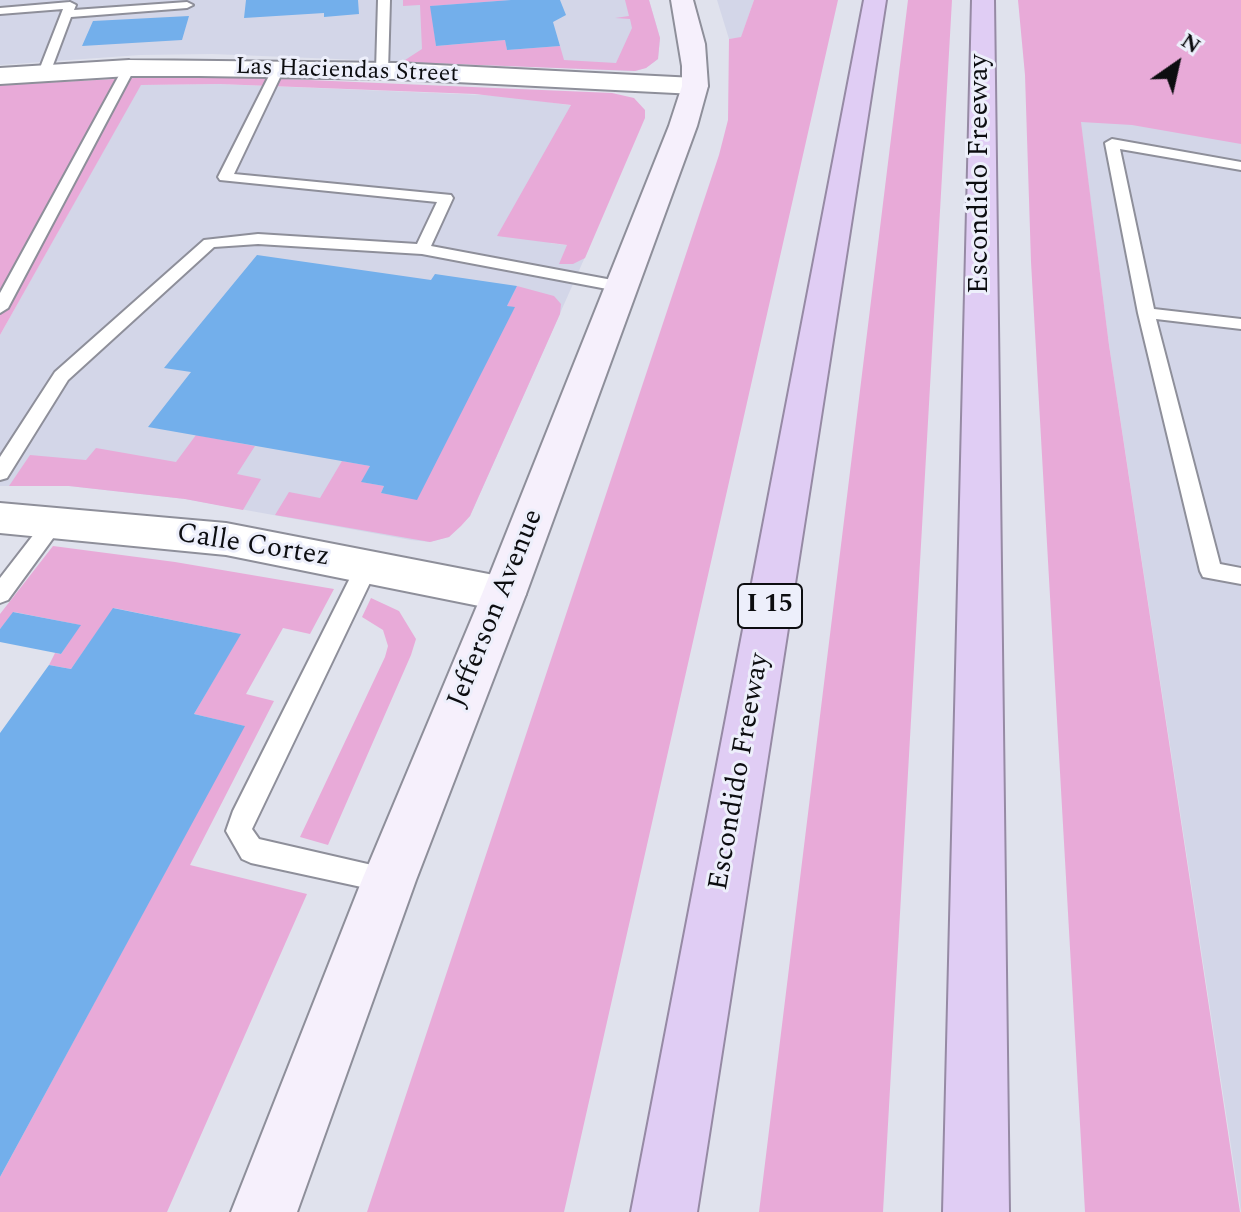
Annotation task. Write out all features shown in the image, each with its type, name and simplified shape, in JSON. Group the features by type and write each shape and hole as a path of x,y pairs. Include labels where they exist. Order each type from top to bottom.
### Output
{"highway":[{"name":"Escondido Freeway","path":"664,1212 875,0"},
{"name":"Escondido Freeway","path":"976,1212 983,0"}],"main road":[{"name":"Jefferson Avenue","path":"264,1212 389,880 504,594 683,126 695,86 693,44 682,0"}],"street":[{"name":"Las Haciendas Street","path":"0,76 129,68 278,69 695,86"},
{"name":"Calle Cortez","path":"0,518 226,539 504,594"}],"lane":[{"path":"382,71 384,0"},
{"path":"0,11 40,4 70,5 44,73"},
{"path":"67,14 187,5"},
{"path":"0,308 129,68"},
{"path":"278,69 225,177 446,198 422,249"},
{"path":"1241,166 1112,143 1146,313 1211,571 1241,576"},
{"path":"0,473 61,376 210,243 258,239 422,249 623,287"},
{"path":"1146,313 1241,324"},
{"path":"0,594 55,521"},
{"path":"367,566 239,831 251,850 389,880"}],"shaded area":[{"path":"0,0 649,0 660,38 658,59 646,68 635,71 212,54 140,55 0,65"},
{"path":"403,0 511,0 431,6 436,46 505,40 507,50 560,46 564,60 616,63 632,28 630,19 615,18 629,16 625,0 649,0 660,38 658,59 646,68 635,71 402,62 422,49 420,5 403,6"},
{"path":"717,0 754,0 741,38 729,39"},
{"path":"754,0 838,0 564,1212 367,1212 719,155 728,120 729,39 741,37"},
{"path":"908,0 952,0 883,1212 759,1212"},
{"path":"1018,0 1241,0 1241,144 1132,125 1081,122 1109,345 1240,1212 1085,1212 1031,262 1025,75"},
{"path":"1065,0 1241,0 1241,1212 1109,345"},
{"path":"192,75 612,93 634,98 645,110 645,118 585,258 573,264 559,264 567,245 497,236 571,105 475,94 219,84 141,85 0,335 0,85"},
{"path":"219,84 507,96 616,112 550,243 589,248 470,516 449,537 430,542 411,540 185,499 69,486 0,486 0,335 140,85"},
{"path":"517,286 554,296 561,304 560,314 470,516 461,526 449,537 430,542 275,515 289,492 320,498 342,461 370,466 362,482 384,486 381,493 417,499 514,308 507,306"},
{"path":"196,435 255,446 237,474 261,479 243,510 185,499 69,486 9,486 30,455 86,460 96,448 176,462"},
{"path":"53,546 175,562 334,589 310,634 283,628 246,694 274,701 190,865 307,894 167,1212 0,1212 0,1177 244,726 194,714 240,634 114,608 71,669 49,665 55,653 61,654 80,625 14,612 0,629 0,614"},
{"path":"371,598 399,611 416,639 328,845 300,837 385,657 388,646 383,630 362,617"}],"building":[{"path":"246,0 358,0 359,14 244,18"},
{"path":"560,0 566,15 553,22 560,46 507,50 505,40 436,46 430,6"},
{"path":"189,16 182,40 82,46 93,21"},
{"path":"257,255 431,280 435,274 517,286 507,306 515,307 417,500 381,493 384,486 361,482 370,466 148,427 191,372 164,368"},
{"path":"113,608 241,634 194,714 245,726 0,1177 0,733 49,665 71,669"},
{"path":"13,612 81,625 61,654 0,642 0,629"}]}
